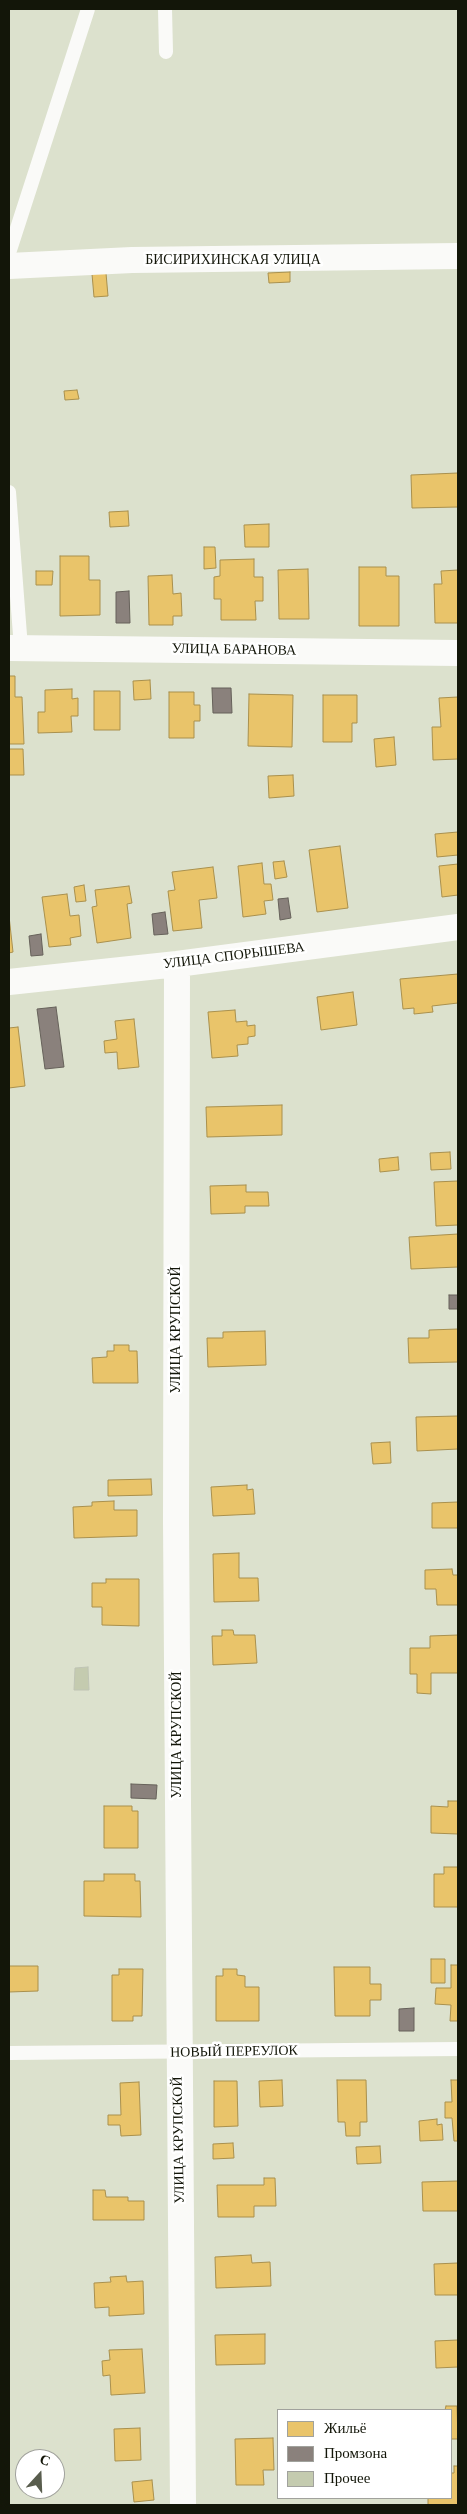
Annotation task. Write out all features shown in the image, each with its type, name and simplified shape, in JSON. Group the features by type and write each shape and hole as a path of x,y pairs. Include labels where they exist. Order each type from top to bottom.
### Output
{"street":[{"name":"БИСИРИХИНСКАЯ УЛИЦА","path":"9,266 132,260 458,256"},
{"name":"УЛИЦА БАРАНОВА","path":"15,648 458,653"},
{"name":"УЛИЦА СПОРЫШЕВА","path":"9,982 177,964 458,927"},
{"name":"УЛИЦА КРУПСКОЙ","path":"177,964 176,1521 178,2053 183,2505"}],"lane":[{"path":"9,253 88,9"},
{"path":"165,9 166,52"},
{"path":"9,492 15,648"},
{"name":"НОВЫЙ ПЕРЕУЛОК","path":"9,2053 178,2053 458,2049"}],"building: Жильё":[{"path":"290,272 290,282 269,283 268,273"},
{"path":"106,273 108,296 94,297 92,274"},
{"path":"77,390 79,399 65,400 64,391"},
{"path":"458,473 458,507 412,508 411,475"},
{"path":"128,511 129,526 110,527 109,512"},
{"path":"269,524 269,547 245,547 244,525"},
{"path":"204,547 215,547 216,568 204,569"},
{"path":"60,556 89,556 89,580 100,580 100,615 60,616"},
{"path":"254,559 254,577 263,577 263,601 255,601 256,620 221,620 221,599 214,599 214,577 220,576 220,560"},
{"path":"359,567 386,567 386,576 399,576 399,626 359,626"},
{"path":"308,569 309,619 279,619 278,570"},
{"path":"458,570 458,623 435,623 434,584 442,584 441,571"},
{"path":"36,571 53,571 52,585 36,585"},
{"path":"172,575 173,594 181,593 182,616 173,616 173,625 149,625 148,576"},
{"path":"9,676 15,676 15,697 22,697 24,744 9,744"},
{"path":"150,680 151,699 134,700 133,681"},
{"path":"72,689 72,699 78,698 78,716 71,716 72,732 38,733 38,712 45,712 45,690"},
{"path":"94,691 120,691 120,730 94,730"},
{"path":"169,692 194,692 194,705 200,705 200,721 194,721 194,738 169,738"},
{"path":"249,694 293,695 292,747 248,746"},
{"path":"323,695 357,695 357,723 352,723 352,742 323,742"},
{"path":"458,697 458,759 433,760 432,727 441,727 439,698"},
{"path":"394,737 396,765 376,767 374,739"},
{"path":"9,749 23,749 24,775 9,775"},
{"path":"293,775 294,796 269,798 268,776"},
{"path":"458,832 458,855 437,857 435,834"},
{"path":"340,846 348,908 317,912 309,850"},
{"path":"284,861 287,877 275,879 273,862"},
{"path":"262,863 264,884 271,884 273,900 264,901 266,914 243,917 238,866"},
{"path":"458,864 458,895 442,897 439,866"},
{"path":"213,867 217,898 199,900 202,928 173,931 168,891 175,890 172,872"},
{"path":"84,885 86,901 76,902 74,887"},
{"path":"129,886 132,903 127,904 131,938 97,943 92,907 97,906 95,890"},
{"path":"67,894 70,916 79,915 81,936 70,938 71,945 49,947 42,897"},
{"path":"9,916 13,952 9,953"},
{"path":"458,974 458,1003 432,1006 433,1012 414,1014 414,1008 403,1009 400,979"},
{"path":"353,992 357,1025 321,1030 317,997"},
{"path":"235,1010 236,1022 247,1021 247,1026 255,1025 255,1036 248,1037 248,1044 237,1045 238,1056 212,1058 208,1012"},
{"path":"134,1019 139,1067 118,1069 117,1052 105,1053 104,1041 117,1039 115,1021"},
{"path":"18,1027 25,1086 9,1088 9,1028"},
{"path":"282,1105 282,1135 207,1137 206,1107"},
{"path":"450,1152 451,1169 431,1170 430,1153"},
{"path":"398,1157 399,1170 380,1172 379,1159"},
{"path":"458,1181 458,1225 436,1226 434,1182"},
{"path":"246,1185 246,1192 268,1192 269,1206 245,1206 245,1213 211,1214 210,1186"},
{"path":"458,1234 458,1267 411,1269 409,1237"},
{"path":"458,1329 458,1362 409,1363 408,1338 429,1338 429,1330"},
{"path":"265,1331 266,1365 208,1367 207,1338 223,1338 223,1332"},
{"path":"114,1345 129,1345 129,1351 137,1351 138,1383 93,1383 92,1358 107,1357 107,1351 114,1351"},
{"path":"458,1416 458,1449 417,1451 416,1417"},
{"path":"390,1442 391,1463 373,1464 371,1443"},
{"path":"151,1479 152,1495 108,1496 108,1480"},
{"path":"247,1485 247,1490 253,1489 255,1514 213,1516 211,1487"},
{"path":"114,1501 114,1510 137,1510 137,1536 74,1538 73,1507 92,1506 92,1502"},
{"path":"458,1502 458,1528 432,1528 432,1503"},
{"path":"239,1553 239,1578 258,1578 259,1601 214,1602 213,1554"},
{"path":"452,1569 453,1575 458,1575 458,1605 437,1605 436,1589 425,1589 425,1570"},
{"path":"106,1579 139,1579 139,1626 102,1625 102,1607 92,1607 92,1583 106,1583"},
{"path":"222,1630 233,1630 234,1635 255,1635 257,1663 213,1665 212,1636 222,1636"},
{"path":"458,1635 458,1673 431,1673 431,1694 417,1693 417,1674 410,1674 410,1648 430,1648 430,1636"},
{"path":"448,1801 458,1801 458,1834 431,1833 431,1806 448,1807"},
{"path":"104,1806 132,1806 132,1811 138,1811 138,1848 104,1848"},
{"path":"444,1867 458,1867 458,1907 434,1907 434,1874 444,1874"},
{"path":"104,1874 135,1874 135,1881 140,1881 141,1917 84,1916 84,1881 104,1881"},
{"path":"431,1959 445,1959 445,1983 431,1983"},
{"path":"451,1965 458,1965 458,2021 450,2021 451,2005 435,2004 436,1988 451,1988"},
{"path":"9,1966 38,1966 38,1991 9,1992"},
{"path":"334,1967 370,1967 370,1984 381,1984 381,2000 370,2000 370,2016 335,2016"},
{"path":"119,1969 143,1969 142,2016 133,2016 133,2021 112,2021 112,1975 119,1975"},
{"path":"223,1969 237,1969 237,1975 245,1976 245,1987 259,1987 259,2021 216,2021 216,1976 223,1976"},
{"path":"282,2080 283,2106 260,2107 259,2081"},
{"path":"337,2080 366,2080 367,2122 360,2122 360,2136 346,2136 345,2122 338,2122"},
{"path":"451,2080 458,2080 458,2141 454,2141 452,2118 445,2118 445,2102 452,2102"},
{"path":"214,2081 237,2081 238,2126 214,2127"},
{"path":"139,2082 141,2135 121,2136 120,2125 108,2125 108,2115 121,2115 120,2083"},
{"path":"437,2119 437,2125 442,2124 443,2140 420,2141 419,2121"},
{"path":"233,2143 234,2158 213,2159 213,2144"},
{"path":"380,2146 381,2163 357,2164 356,2147"},
{"path":"264,2178 275,2178 276,2206 254,2206 254,2217 218,2217 217,2185 264,2185"},
{"path":"458,2181 458,2211 423,2211 422,2182"},
{"path":"93,2190 105,2190 106,2197 128,2197 128,2201 144,2201 144,2220 93,2220"},
{"path":"251,2255 252,2263 270,2262 271,2286 216,2288 215,2257"},
{"path":"458,2263 458,2295 435,2295 434,2264"},
{"path":"126,2276 127,2282 143,2281 144,2314 109,2316 109,2307 95,2308 94,2283 111,2282 110,2277"},
{"path":"265,2334 265,2364 216,2365 215,2335"},
{"path":"458,2340 458,2367 436,2368 435,2341"},
{"path":"142,2349 145,2393 111,2395 110,2375 103,2376 102,2361 110,2360 109,2350"},
{"path":"446,2406 457,2406 458,2439 452,2439 452,2409 445,2409"},
{"path":"140,2428 141,2460 115,2461 114,2429"},
{"path":"273,2438 274,2470 263,2470 264,2485 236,2485 235,2439"},
{"path":"454,2466 458,2466 458,2505 428,2505 428,2499 452,2499 452,2473 454,2473"},
{"path":"152,2480 154,2500 134,2502 132,2482"}],"building: Промзона":[{"path":"129,591 130,623 116,623 116,592"},
{"path":"212,688 231,688 232,713 213,713"},
{"path":"288,898 291,918 280,920 278,899"},
{"path":"165,912 168,934 154,935 152,914"},
{"path":"41,934 43,955 31,956 29,936"},
{"path":"56,1007 64,1067 45,1069 37,1009"},
{"path":"449,1295 458,1295 458,1309 449,1309"},
{"path":"131,1784 157,1785 156,1799 131,1798"},
{"path":"414,2008 414,2031 399,2031 399,2009"}],"building: Прочее":[{"path":"88,1667 89,1690 74,1690 75,1668"}]}
